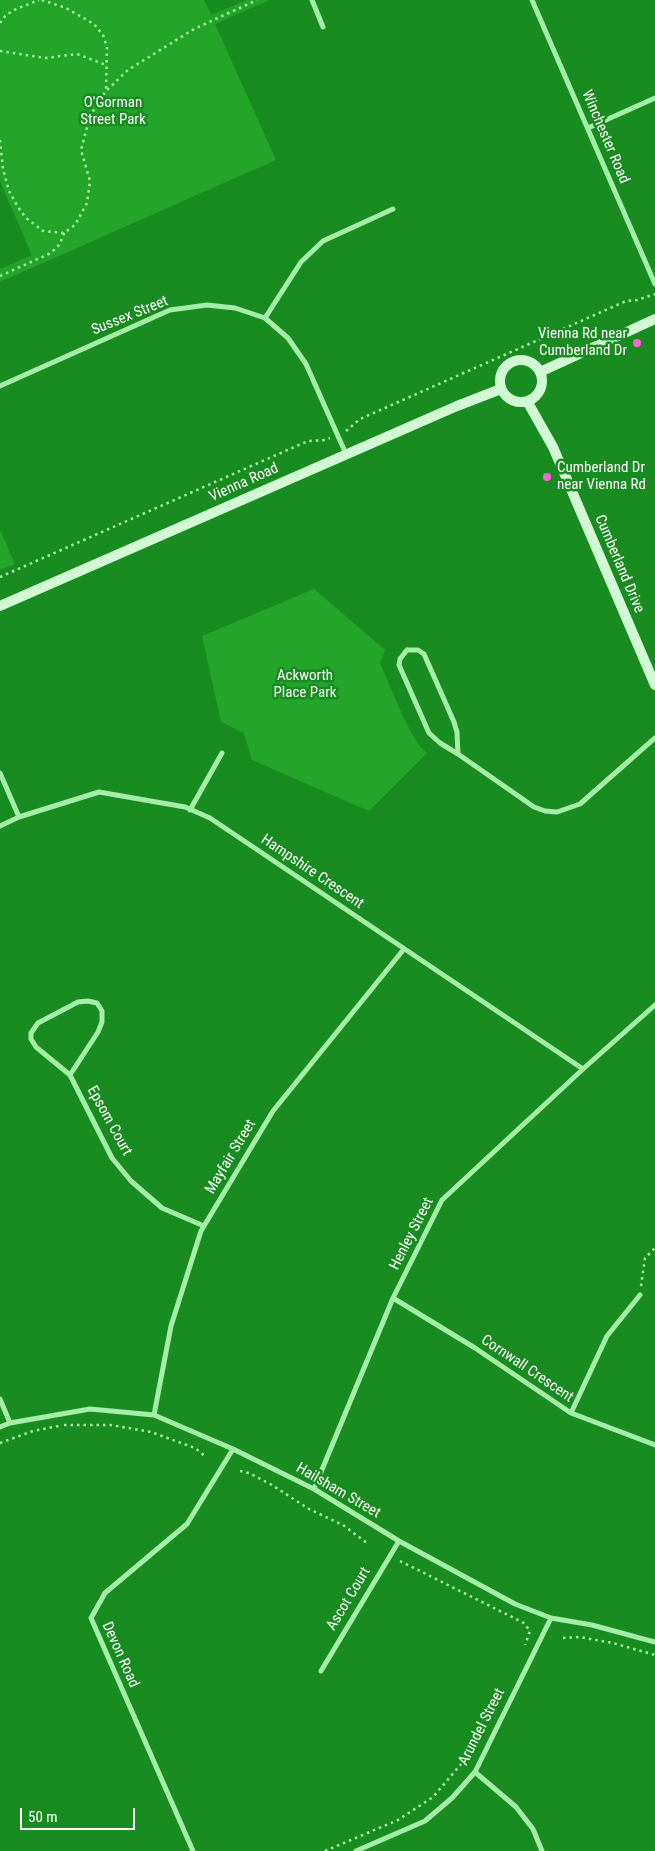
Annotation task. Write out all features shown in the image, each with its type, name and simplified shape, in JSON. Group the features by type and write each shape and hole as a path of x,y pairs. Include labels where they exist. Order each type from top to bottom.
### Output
{"main road":[{"path":"540,372 655,319"},
{"path":"515,360 530,362 540,372 541,386 534,398 515,402 504,395 501,389 500,375 503,368 515,360"},
{"name":"Vienna Road","path":"0,606 346,454 501,389"},
{"name":"Cumberland Drive","path":"527,401 553,447 655,685"}],"street":[{"path":"312,0 323,27"},
{"name":"Winchester Road","path":"532,0 655,284"},
{"path":"588,128 655,98"},
{"path":"265,318 301,262 323,241 393,209"},
{"name":"Sussex Street","path":"0,386 170,310 207,305 235,308 265,318 288,338 306,364 346,454"},
{"path":"458,754 457,732 454,722 424,654 418,650 407,650 400,658 399,666 429,733 440,742 534,807 545,811 557,812 580,804 655,738"},
{"path":"190,810 222,753"},
{"path":"0,773 19,817"},
{"name":"Hampshire Crescent","path":"0,826 19,817 99,792 184,807 210,818 583,1068"},
{"name":"Mayfair Street","path":"154,1415 171,1326 204,1226 273,1111 404,949"},
{"name":"Epsom Court","path":"70,1075 98,1032 102,1022 102,1011 97,1004 88,1001 78,1002 38,1023 32,1029 31,1039 36,1047 70,1075 112,1158 131,1181 162,1208 204,1226"},
{"name":"Henley Street","path":"314,1489 393,1298 442,1200 583,1068 655,1005"},
{"path":"571,1414 606,1336 640,1295"},
{"name":"Cornwall Crescent","path":"393,1298 474,1348 571,1414 655,1445"},
{"path":"0,1399 10,1423"},
{"name":"Hailsham Street","path":"0,1426 90,1409 154,1415 314,1489 399,1541 516,1604 551,1618 592,1625 655,1642"},
{"name":"Devon Road","path":"192,1851 90,1618 105,1593 187,1524 233,1450"},
{"name":"Ascot Court","path":"321,1671 399,1541"},
{"name":"Arundel Street","path":"356,1851 424,1821 452,1798 476,1772 551,1618"},
{"path":"476,1772 516,1807 533,1829 542,1851"}],"path":[{"path":"0,23 16,8 40,0 66,8 94,24 103,35 107,47 106,91"},
{"path":"0,276 51,253 60,244 64,233 75,225 88,203 90,182 81,150 90,116 106,91 128,70 194,29 257,0"},
{"path":"0,51 46,58 77,54 106,65"},
{"path":"0,140 3,169 9,191 18,207 26,218 43,230 64,233"},
{"path":"349,430 360,419 626,301 638,300 655,294"},
{"path":"0,577 308,442 325,440"},
{"path":"640,1295 645,1258 655,1248"},
{"path":"0,1442 33,1431 66,1425 111,1425 151,1432 195,1448 206,1457"},
{"path":"240,1471 249,1473 272,1485 309,1509 343,1525 368,1543"},
{"path":"400,1560 524,1622 530,1631 523,1648"},
{"path":"563,1638 579,1636 655,1655"},
{"path":"325,1851 398,1820 433,1796 462,1763 499,1698"}],"green space":[{"name":"O'Gorman Street Park","path":"0,0 204,0 211,15 247,0 269,0 215,24 276,160 0,282 0,269 32,255 0,181"},
{"path":"0,530 15,564 0,570"},
{"name":"Ackworth Place Park","path":"314,589 385,650 380,663 404,719 418,744 427,753 369,811 252,760 244,733 221,722 202,636"}],"place":[{"name":"Vienna Rd near Cumberland Dr","path":"637,343"},
{"name":"Cumberland Dr near Vienna Rd","path":"547,477"}]}
